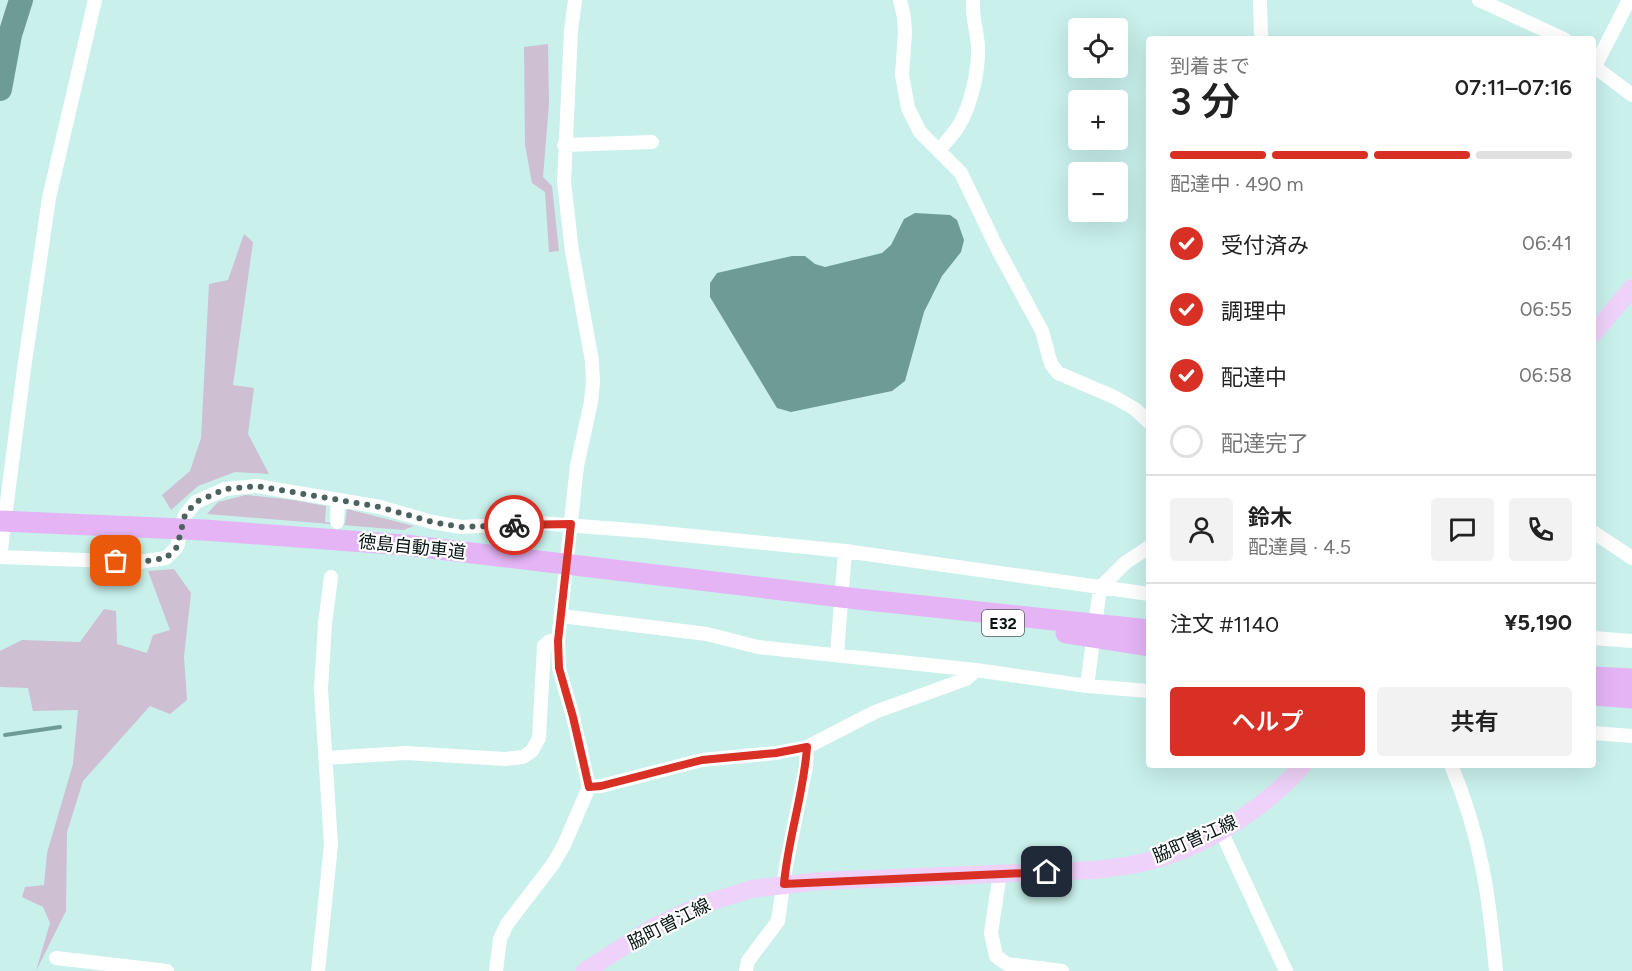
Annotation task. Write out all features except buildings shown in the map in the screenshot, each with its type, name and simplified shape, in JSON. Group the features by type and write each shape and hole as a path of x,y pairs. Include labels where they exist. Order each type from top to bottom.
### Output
{"highway":[{"name":"徳島自動車道","path":"0,521 204,530 405,544 858,599 1146,630"},
{"name":"徳島自動車道","path":"858,599 1146,646"},
{"path":"1596,677 1632,679"},
{"path":"1596,695 1632,698"}],"main road":[{"path":"1596,330 1632,288"},
{"name":"脇町曽江線","path":"585,971 652,928 703,904 752,889 784,884 1095,870 1137,864 1177,851 1221,831 1255,810 1289,782 1301,768"}],"street":[{"path":"95,0 49,198 0,557 139,562 166,558 177,547 185,515 196,502 225,489 257,486 380,507 432,522 461,527 540,523 570,530 845,551 1146,594"},
{"path":"496,971 500,939 507,924 553,864 564,845 589,787 559,668 558,641 577,466 593,384 592,361 572,252 564,182 564,145 575,0"},
{"path":"900,0 905,33 902,75 908,108 920,132 961,173 996,246 1042,331 1051,364 1058,373 1114,397 1135,409 1146,419"},
{"path":"939,151 959,126 969,106 978,60 978,45 972,16 973,0"},
{"path":"1260,0 1261,36"},
{"path":"1479,0 1557,36"},
{"path":"1596,61 1629,0"},
{"path":"1596,64 1632,95"},
{"path":"564,145 652,142"},
{"path":"337,522 338,501"},
{"path":"1596,534 1632,558"},
{"path":"1087,686 1096,604 1100,588 1125,563 1146,549"},
{"path":"837,650 845,551"},
{"path":"318,971 331,845 321,689 331,577"},
{"path":"562,610 707,634 758,647 837,650 1087,686 1146,691"},
{"path":"1596,638 1632,641"},
{"path":"325,758 406,753 505,759 523,757 532,751 539,738 544,646 550,641 558,641"},
{"path":"589,787 601,786 702,760 776,753 807,747 875,712 966,679 976,670"},
{"path":"1596,733 1632,736"},
{"path":"746,971 748,961 778,921 786,866 806,766 807,747"},
{"path":"1452,768 1473,822 1485,877 1496,971"},
{"path":"1221,831 1286,971"},
{"path":"1000,873 991,933 996,956 1007,964 1062,971"},
{"path":"56,958 167,971"}],"shaded area":[{"path":"548,44 549,104 543,177 552,186 559,251 549,252 545,192 532,183 525,145 524,47"},
{"path":"244,234 253,242 233,385 254,388 248,434 269,474 235,472 198,486 171,510 162,495 190,471 201,438 209,284 228,280"},
{"path":"246,495 326,506 325,522 345,524 347,509 414,526 403,530 207,514 218,502"},
{"path":"174,569 191,593 184,657 187,700 170,714 150,706 83,781 67,832 66,911 36,971 50,923 43,907 22,897 25,887 44,885 47,853 73,764 78,710 33,711 28,688 0,687 0,651 22,640 80,642 104,609 116,611 117,644 147,653 153,635 170,630 148,571"}],"water":[{"path":"915,213 950,215 957,220 964,240 961,252 942,276 924,312 905,381 892,391 791,412 777,408 710,297 710,283 717,273 792,256 805,256 815,264 825,267 882,253 891,245 904,219"}],"waterway":[{"path":"0,89 10,35 21,0"},
{"path":"5,735 60,727"}],"way so far":[{"path":"116,561 139,562 166,558 177,547 185,515 196,502 225,489 257,486 380,507 432,522 461,527 514,525"}],"route":[{"path":"514,525 571,524 558,641 559,668 589,787 601,786 702,760 776,753 807,747 806,766 784,884 1047,872"}]}
